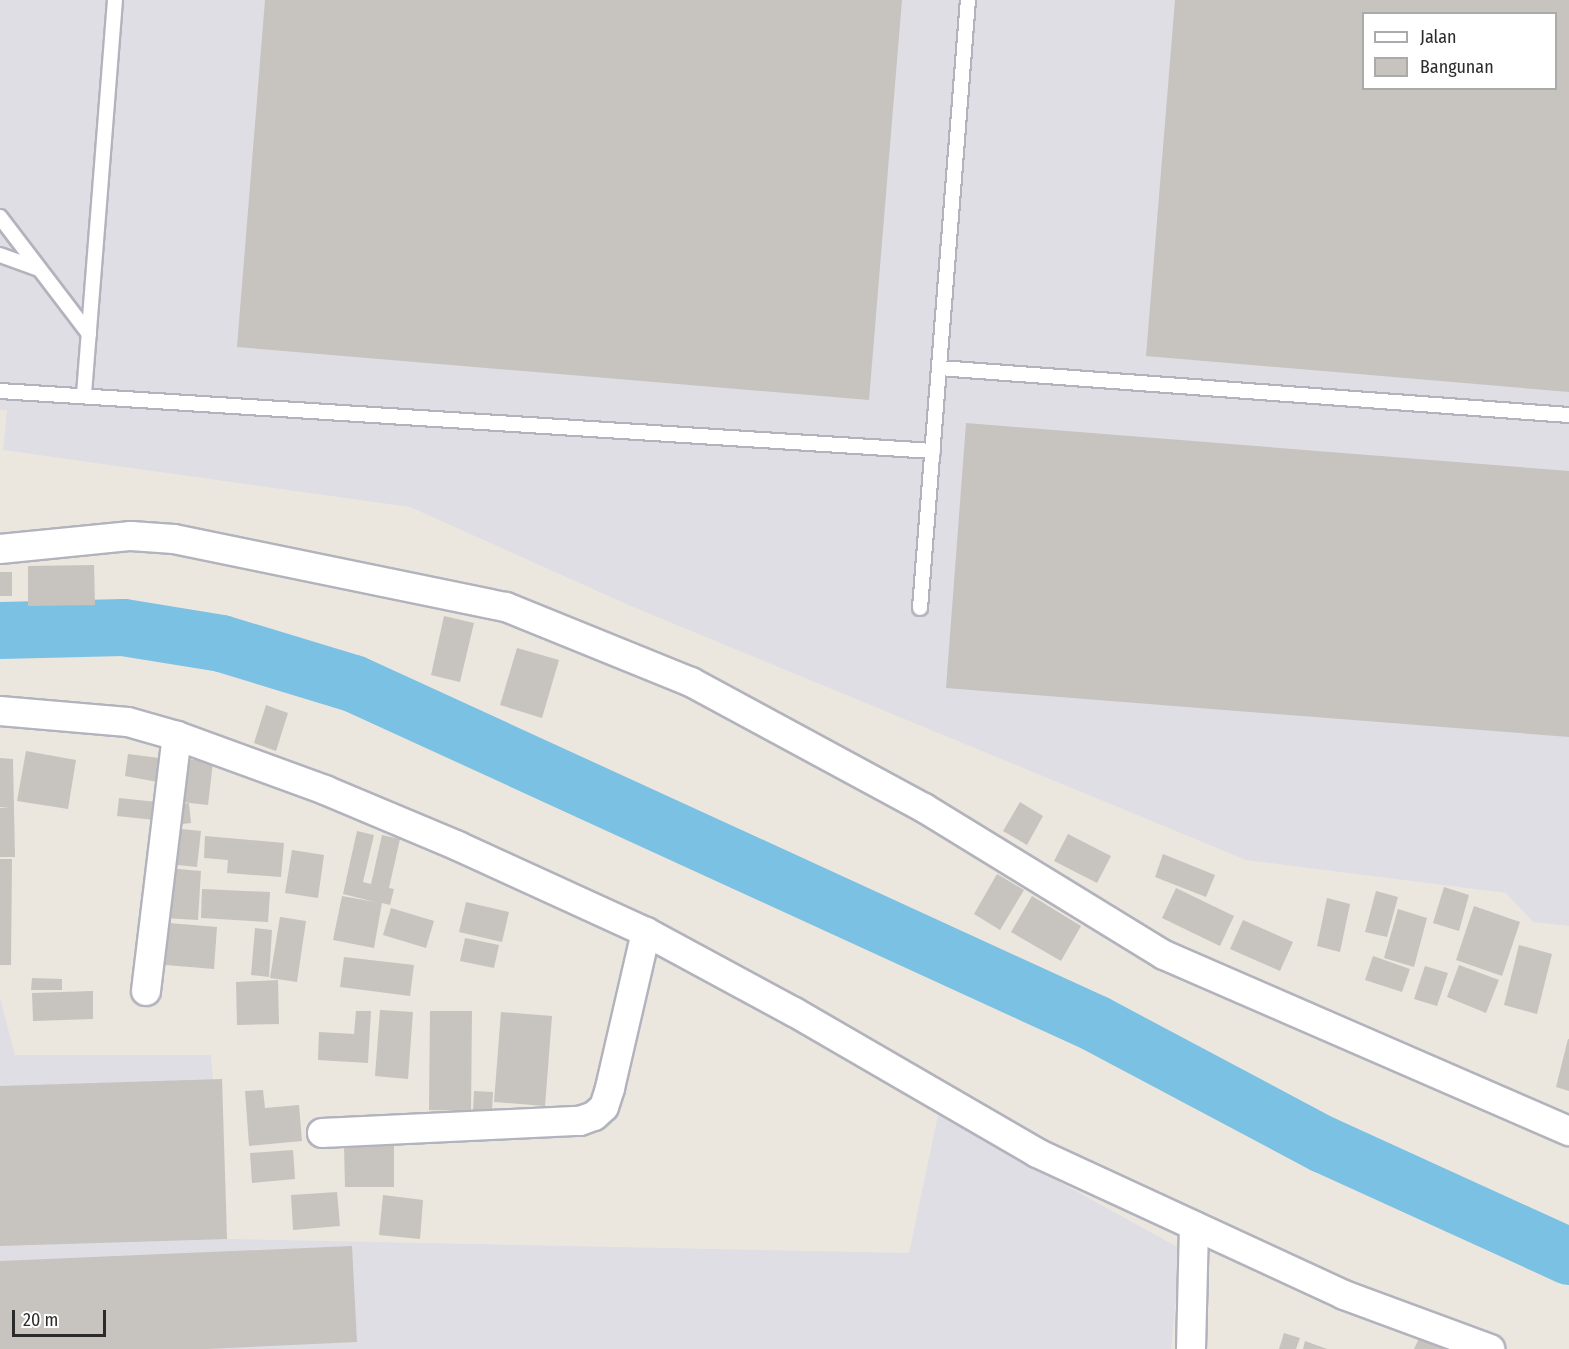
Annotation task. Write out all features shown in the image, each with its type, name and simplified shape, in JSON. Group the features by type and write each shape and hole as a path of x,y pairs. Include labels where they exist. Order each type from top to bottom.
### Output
{"street":[{"path":"0,549 131,536 174,539 506,607 691,682 924,808 1164,955 1569,1131"},
{"path":"0,711 128,722 177,736 325,790 646,932 794,1012 1037,1153 1344,1295 1490,1349"},
{"path":"146,991 177,736"},
{"path":"322,1133 569,1122 594,1116 604,1107 610,1088 646,932"},
{"path":"1191,1349 1194,1227"}],"lane":[{"path":"84,394 115,0"},
{"path":"921,608 968,0"},
{"path":"0,217 88,334"},
{"path":"0,255 39,269"},
{"path":"939,368 1569,415"},
{"path":"0,391 84,394 933,451"}],"shaded area":[{"path":"0,0 1569,0 1569,926 1533,922 1506,893 1246,860 633,607 410,507 3,450 7,410 0,410"},
{"path":"0,998 15,1055 211,1055 226,1239 909,1253 938,1115 1181,1249 1171,1349 0,1349"}],"building":[{"path":"265,0 902,0 869,400 237,347"},
{"path":"1175,0 1569,0 1569,392 1146,356"},
{"path":"966,423 1569,471 1569,737 946,688"},
{"path":"94,565 95,605 28,606 28,566"},
{"path":"0,572 12,572 12,596 0,596"},
{"path":"444,616 474,623 460,682 431,675"},
{"path":"517,648 559,660 542,718 500,705"},
{"path":"266,705 288,713 276,751 254,743"},
{"path":"26,751 76,760 68,809 17,801"},
{"path":"128,754 167,759 163,783 125,776"},
{"path":"0,758 13,759 15,857 0,857 0,808 9,808 0,807"},
{"path":"178,758 213,762 208,805 173,801"},
{"path":"119,798 157,802 155,820 117,816"},
{"path":"1020,802 1043,816 1027,845 1003,831"},
{"path":"189,803 191,823 174,825 172,805"},
{"path":"172,828 201,831 197,867 168,864"},
{"path":"357,831 374,835 363,882 371,884 382,835 400,839 389,888 394,889 390,905 382,903 374,948 333,940 342,896 375,902 343,894"},
{"path":"1068,834 1111,856 1097,883 1054,861"},
{"path":"205,836 284,843 281,877 227,873 228,860 204,858"},
{"path":"292,850 324,855 318,898 285,893"},
{"path":"1163,854 1215,875 1206,897 1155,877"},
{"path":"0,859 12,859 11,965 0,965"},
{"path":"167,868 201,871 198,920 163,918"},
{"path":"997,874 1024,890 1000,930 974,914"},
{"path":"1444,887 1469,895 1459,931 1433,923"},
{"path":"1176,888 1234,916 1220,946 1162,918"},
{"path":"202,889 270,892 268,922 201,918"},
{"path":"1376,891 1398,897 1387,937 1365,932"},
{"path":"1032,896 1081,926 1061,961 1011,932"},
{"path":"1327,898 1350,904 1340,952 1317,946"},
{"path":"466,902 509,912 502,942 459,932"},
{"path":"1474,906 1520,922 1502,976 1456,960"},
{"path":"391,908 434,921 426,948 383,935"},
{"path":"1398,909 1427,918 1414,967 1384,958"},
{"path":"280,917 306,921 297,982 270,978"},
{"path":"1243,920 1293,942 1280,971 1230,949"},
{"path":"157,922 217,927 214,969 154,964"},
{"path":"255,928 272,930 269,977 251,975"},
{"path":"465,938 499,945 494,968 460,961"},
{"path":"1519,945 1552,954 1537,1014 1504,1005"},
{"path":"1373,956 1410,969 1402,992 1365,980"},
{"path":"344,957 414,965 410,996 340,987"},
{"path":"1459,965 1499,980 1486,1013 1447,997"},
{"path":"1425,966 1448,973 1437,1006 1414,999"},
{"path":"32,978 62,979 62,990 31,990"},
{"path":"278,980 279,1024 237,1025 236,982"},
{"path":"93,991 93,1019 33,1021 32,993"},
{"path":"380,1010 413,1012 408,1079 375,1076"},
{"path":"356,1011 371,1011 368,1063 318,1060 319,1032 354,1034"},
{"path":"430,1011 472,1011 471,1111 429,1110"},
{"path":"501,1012 552,1016 545,1106 494,1102"},
{"path":"1569,1039 1569,1091 1556,1087"},
{"path":"222,1079 227,1239 0,1246 0,1086"},
{"path":"263,1090 265,1108 299,1105 302,1141 249,1146 245,1091"},
{"path":"474,1091 493,1092 492,1111 473,1111"},
{"path":"344,1146 394,1146 394,1187 345,1187"},
{"path":"293,1150 295,1179 252,1183 250,1153"},
{"path":"337,1192 340,1226 293,1230 291,1195"},
{"path":"383,1195 423,1200 420,1239 379,1235"},
{"path":"352,1246 357,1342 207,1349 0,1349 0,1261"},
{"path":"1284,1333 1300,1338 1296,1349 1279,1349"},
{"path":"1420,1336 1448,1349 1414,1349"},
{"path":"1305,1341 1327,1349 1303,1349"}],"waterway":[{"path":"0,630 123,627 221,643 353,683 1095,1023 1323,1144 1569,1256"}]}
